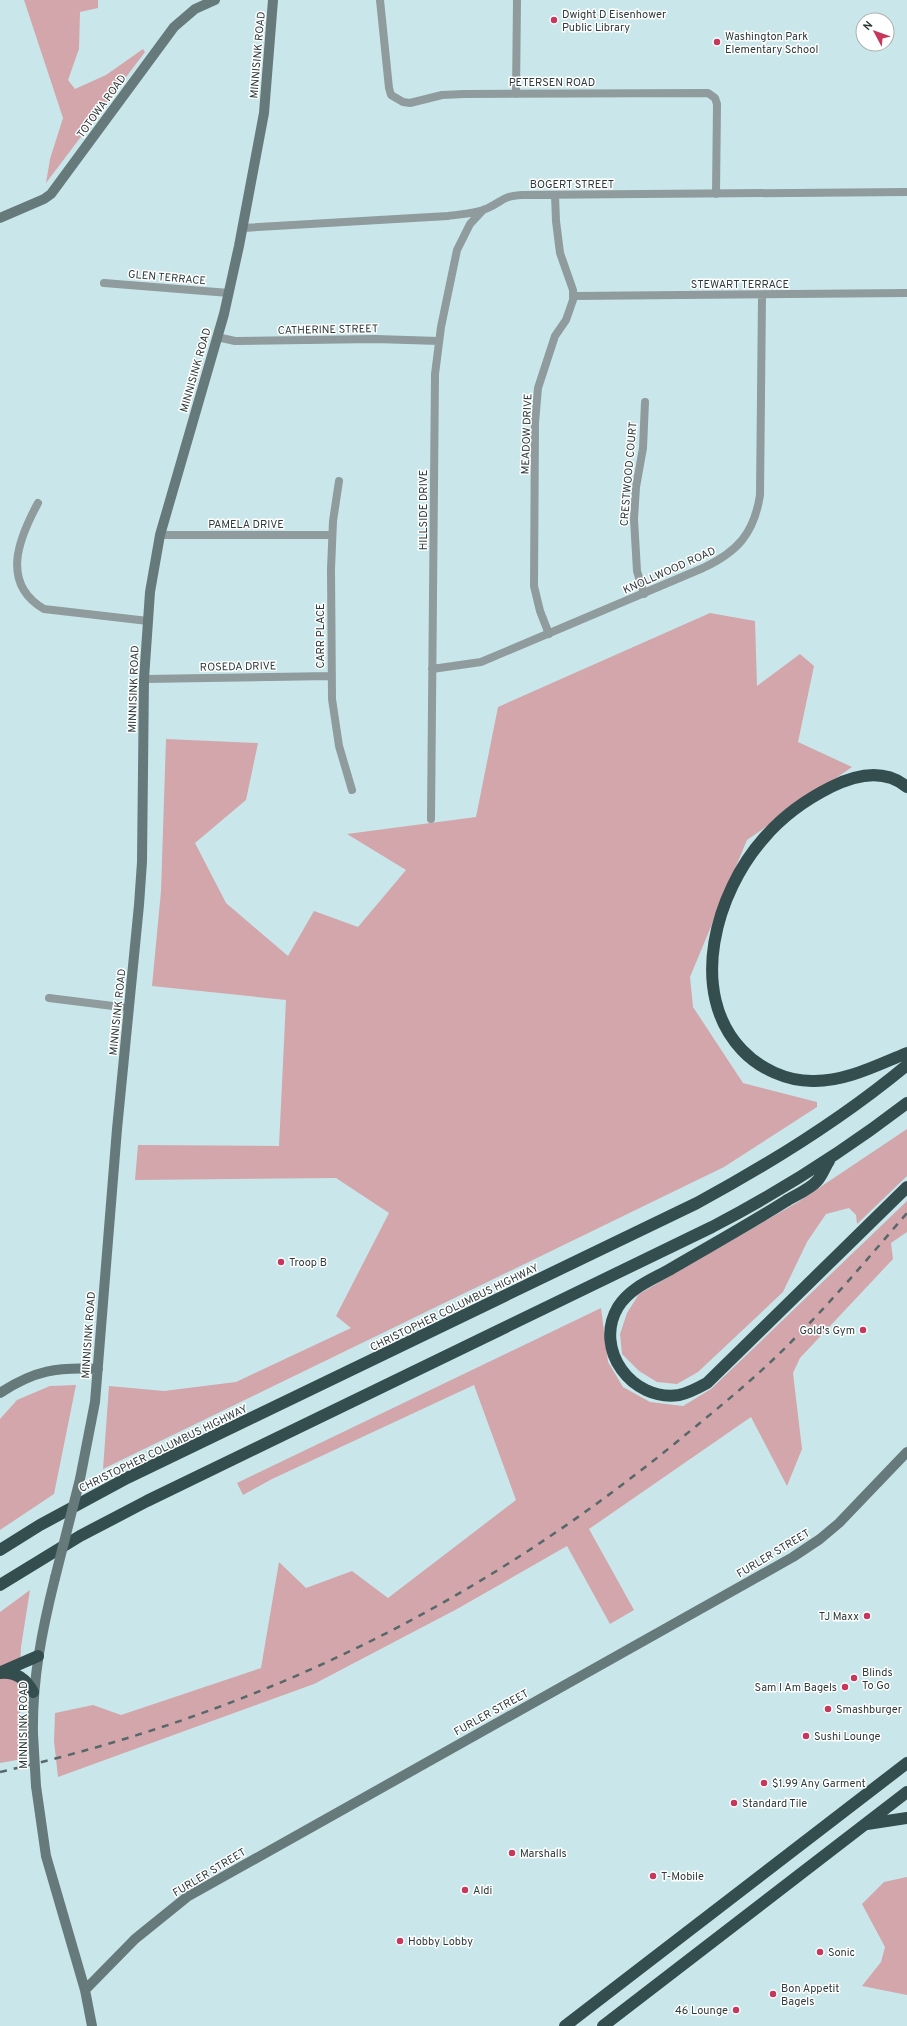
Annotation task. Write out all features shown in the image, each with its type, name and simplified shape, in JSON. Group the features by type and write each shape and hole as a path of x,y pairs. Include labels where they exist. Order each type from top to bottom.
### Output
{"highway":[{"path":"907,787 898,781 881,775 852,778 805,802 776,825 751,854 733,886 720,918 712,969 715,998 721,1017 729,1034 745,1054 776,1073 800,1080 825,1080 864,1070 907,1052"},
{"name":"CHRISTOPHER COLUMBUS HIGHWAY","path":"0,1550 47,1521 127,1478 703,1200 818,1132 870,1095 907,1065"},
{"path":"0,1585 80,1536 147,1501 684,1242 772,1195 831,1158 907,1103"},
{"path":"831,1158 817,1182 742,1228 640,1286 624,1299 613,1319 610,1341 616,1362 630,1381 649,1392 671,1395 690,1392 707,1383 907,1187"},
{"path":"0,1673 38,1656"},
{"path":"0,1673 8,1672 19,1676 29,1685 33,1692"},
{"path":"565,2026 907,1763"},
{"path":"603,2026 907,1792"},
{"path":"865,1824 907,1818"}],"street":[{"name":"TOTOWA ROAD","path":"0,218 44,199 51,194 174,27 187,15 215,0"},
{"name":"MINNISINK ROAD","path":"92,2026 85,1990 46,1856 36,1786 33,1734 33,1692 38,1656 55,1578 80,1479 91,1428 98,1369 117,1129 142,862 144,679 154,562 160,536 217,336 243,228 264,113 273,0"},
{"name":"PETERSEN ROAD","path":"380,0 389,88 392,95 396,99 403,102 410,103 451,94 708,93 715,98 717,104 716,194"},
{"path":"516,94 517,0"},
{"name":"BOGERT STREET","path":"243,228 448,216 482,210 504,197 512,196 907,192"},
{"name":"MEADOW DRIVE","path":"549,634 540,611 534,586 535,423 538,388 555,336 571,309 573,296 573,290 560,253 556,221 555,195"},
{"name":"HILLSIDE DRIVE","path":"431,820 434,397 439,341 457,250 470,224 482,210"},
{"name":"GLEN TERRACE","path":"104,283 228,293"},
{"name":"STEWART TERRACE","path":"573,296 907,293"},
{"name":"KNOLLWOOD ROAD","path":"432,669 481,662 721,560 738,546 745,538 756,517 760,495 762,295"},
{"name":"CATHERINE STREET","path":"217,336 234,341 376,339 439,341"},
{"name":"CRESTWOOD COURT","path":"644,594 637,571 634,520 636,488 643,448 645,402"},
{"name":"CARR PLACE","path":"339,481 332,521 331,676 335,730 352,790"},
{"path":"38,503 22,537 18,561 20,586 30,599 44,609 148,621"},
{"name":"PAMELA DRIVE","path":"160,536 332,535"},
{"name":"ROSEDA DRIVE","path":"144,679 331,676"},
{"path":"49,998 129,1008"},
{"path":"0,1393 29,1377 48,1371 67,1368 98,1369"},
{"name":"FURLER STREET","path":"85,1990 134,1940 187,1896 793,1557 820,1539 839,1523 907,1452"}],"shaded area":[{"path":"24,0 98,0 98,8 80,12 79,49 68,80 75,89 106,75 143,49 145,52 46,183 50,159 63,118"},
{"path":"710,613 755,621 757,686 800,654 814,666 798,742 852,767 747,840 690,977 693,1007 743,1083 817,1102 817,1107 724,1167 103,1469 109,1386 164,1391 236,1382 351,1328 336,1316 389,1213 336,1178 135,1180 138,1145 279,1146 286,1000 152,986 161,891 166,739 258,743 246,800 195,843 226,903 288,956 314,911 358,927 406,870 347,834 476,817 498,707"},
{"path":"907,1129 907,1176 857,1224 856,1215 849,1208 826,1214 807,1242 783,1292 698,1372 677,1384 657,1382 639,1371 622,1354 620,1334 627,1313 639,1294 798,1202"},
{"path":"907,1201 907,1232 891,1243 893,1259 800,1358 793,1373 802,1449 787,1486 751,1417 589,1529 634,1610 610,1624 567,1546 457,1609 314,1684 58,1777 54,1741 55,1713 93,1705 121,1715 261,1668 279,1562 306,1588 352,1571 388,1598 516,1500 474,1385 272,1479 243,1495 237,1483 601,1308 608,1362 623,1387 650,1402 683,1406 711,1389"},
{"path":"76,1385 54,1494 0,1530 0,1419 17,1400 50,1386"},
{"path":"30,1590 21,1647 19,1692 22,1759 0,1763 0,1612"},
{"path":"907,1877 907,1995 862,1986 881,1962 885,1947 862,1904 884,1882"}],"railway":[{"path":"0,1772 95,1748 187,1718 276,1684 362,1645 446,1601 527,1552 606,1497 684,1436 754,1377 809,1324 907,1213"}],"place":[{"name":"Dwight D Eisenhower Public Library","path":"554,20"},
{"name":"Washington Park Elementary School","path":"717,42"},
{"name":"Troop B","path":"281,1262"},
{"name":"Gold's Gym","path":"863,1330"},
{"name":"TJ Maxx","path":"867,1616"},
{"name":"Blinds To Go","path":"854,1678"},
{"name":"Sam I Am Bagels","path":"845,1687"},
{"name":"Smashburger","path":"828,1709"},
{"name":"Sushi Lounge","path":"806,1736"},
{"name":"$1.99 Any Garment","path":"764,1783"},
{"name":"Standard Tile","path":"734,1803"},
{"name":"Marshalls","path":"512,1853"},
{"name":"T-Mobile","path":"653,1876"},
{"name":"Aldi","path":"465,1890"},
{"name":"Hobby Lobby","path":"400,1941"},
{"name":"Sonic","path":"820,1952"},
{"name":"Bon Appetit Bagels","path":"773,1994"},
{"name":"46 Lounge","path":"736,2010"}]}
